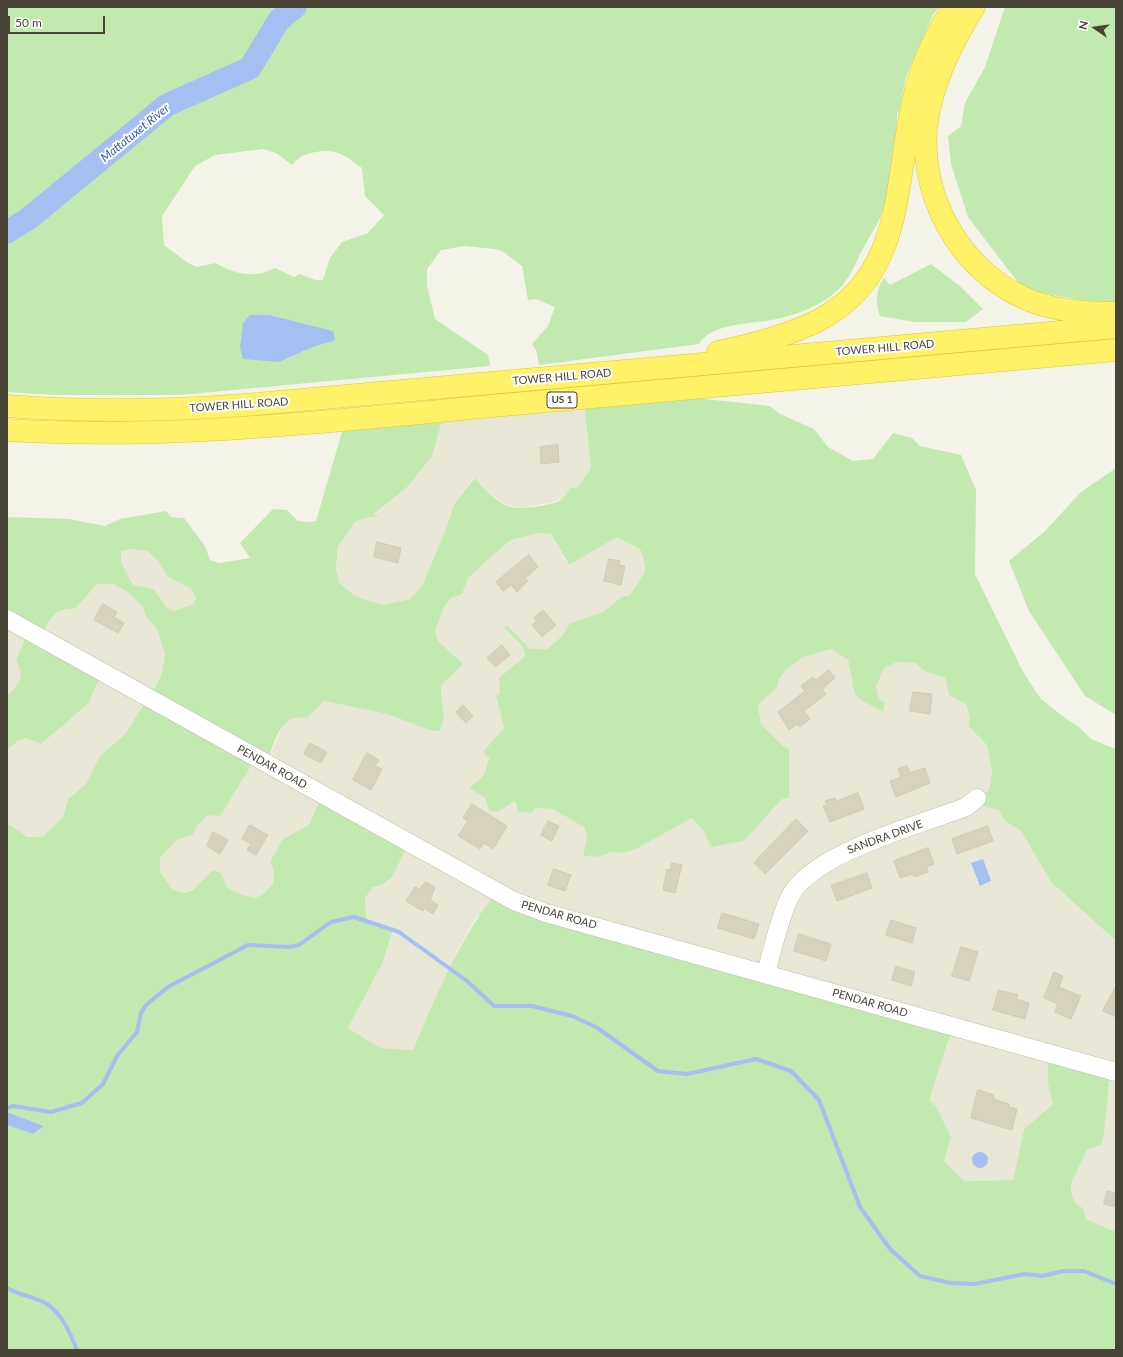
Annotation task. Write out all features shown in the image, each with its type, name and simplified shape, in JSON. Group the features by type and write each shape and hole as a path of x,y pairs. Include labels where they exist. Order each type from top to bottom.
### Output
{"highway":[{"path":"599,374 722,351 777,337 820,320 855,293 874,269 888,240 896,209 914,98 933,43 954,7"},
{"path":"974,7 941,68 930,103 927,122 926,154 928,171 937,204 943,217 957,241 974,262 993,279 1014,293 1037,303 1060,309 1116,313"},
{"name":"TOWER HILL ROAD","path":"7,406 102,411 198,408 599,374 1116,327"},
{"name":"TOWER HILL ROAD","path":"7,430 97,434 240,427 413,414 1116,350"}],"street":[{"name":"PENDAR ROAD","path":"7,619 514,901 546,913 766,973 1116,1072"},
{"name":"SANDRA DRIVE","path":"766,973 792,893 805,876 847,850 966,807 977,798"}],"shaded area":[{"path":"584,402 591,468 578,487 570,489 564,497 557,501 523,508 506,505 484,489 474,478 454,504 447,526 423,584 410,599 382,605 354,596 339,583 336,568 338,547 355,522 368,517 377,516 374,515 407,487 443,417"},
{"path":"540,533 551,534 566,562 569,564 617,537 640,549 647,566 643,578 636,584 630,595 621,597 603,612 570,623 562,636 547,649 530,649 507,625 504,628 523,647 525,656 499,678 500,693 496,696 504,728 484,752 489,757 484,775 469,788 485,798 498,812 514,801 517,805 553,809 585,828 587,838 583,856 598,857 612,852 624,853 636,849 692,818 703,830 711,846 744,841 782,799 783,746 761,724 758,705 777,688 779,679 786,670 803,657 832,648 848,660 854,691 883,712 885,702 879,699 876,687 884,668 897,662 915,663 924,671 945,678 949,695 966,704 970,718 968,726 987,745 992,771 989,790 976,798 972,803 998,810 1005,821 1021,831 1051,882 1116,941 1116,1232 1086,1219 1083,1208 1075,1203 1071,1191 1071,1184 1087,1149 1101,1145 1104,1134 1110,1074 1048,1084 1053,1104 1024,1129 1013,1180 963,1181 944,1161 951,1137 936,1106 928,1100 953,1027 477,916 457,951 413,1050 380,1048 348,1028 383,962 394,928 384,930 375,926 366,918 365,898 373,887 384,884 309,826 283,839 270,861 274,871 274,883 262,895 255,898 237,893 227,887 221,873 214,870 193,890 187,893 173,890 160,872 160,858 177,840 193,835 196,827 252,758 267,762 283,726 288,719 299,717 306,719 324,701 387,714 429,730 444,718 441,690 442,685 463,664 438,641 435,631 444,607 451,598 462,593 468,578 510,540"},
{"path":"133,549 147,551 158,561 167,576 191,589 196,598 193,604 174,611 166,607 154,589 133,585 121,562 121,551"},
{"path":"97,584 113,584 128,591 143,607 146,617 157,629 165,654 162,674 152,693 145,700 125,734 100,756 86,784 68,799 63,817 42,837 27,837 7,823 7,750 18,741 26,738 41,744 88,704 41,634 53,615 65,608 75,609"},
{"path":"7,621 27,634 20,668 21,679 14,689 7,695"}],"green space":[{"path":"7,7 939,7 933,15 906,77 899,112 897,113 892,180 880,218 845,282 831,296 809,308 777,319 723,328 705,337 699,344 539,365 536,350 532,344 548,326 555,307 536,299 528,300 522,266 502,251 465,246 441,250 427,269 427,286 435,319 488,355 490,366 180,395 57,395 7,392","holes":["263,149 276,153 292,165 302,156 316,152 330,151 341,154 362,168 365,196 384,215 368,233 342,242 330,258 323,280 315,280 300,274 294,277 275,268 260,273 245,274 230,270 216,263 197,267 188,263 164,245 162,216 195,166 215,155","250,315 270,315 332,331 334,341 315,346 279,362"]},
{"path":"1005,7 1116,7 1116,307 1023,289 968,217 951,164 948,136 961,126 965,103 985,67"},
{"path":"931,264 961,287 983,309 966,322 915,322 880,316 877,307 877,297 879,287 884,278 890,285"},
{"path":"677,396 770,406 780,414 814,429 828,447 853,461 873,459 893,433 912,438 920,446 961,455 976,490 975,574 1023,672 1041,699 1069,721 1078,726 1091,739 1116,749 1116,941 1051,882 1021,831 1005,821 998,810 972,803 989,790 992,771 987,745 968,726 970,718 966,704 949,695 945,678 924,671 915,663 897,662 884,668 876,687 879,699 885,702 883,712 858,698 854,691 848,660 832,649 803,657 786,670 779,679 777,688 758,705 761,724 783,746 789,749 789,798 782,799 744,841 711,847 703,830 692,818 636,849 624,853 612,852 598,857 583,856 587,838 585,828 553,809 536,808 531,813 517,811 517,805 514,801 498,812 489,810 485,798 469,788 484,775 489,758 483,752 504,728 496,696 500,693 499,678 525,656 523,647 504,628 507,625 530,649 547,649 562,636 570,623 603,612 621,597 630,595 644,574 645,565 640,549 617,537 569,565 551,534 540,533 510,540 468,578 462,594 451,598 444,607 435,631 438,641 463,664 442,685 441,690 444,718 440,731 429,730 387,714 324,701 306,719 297,718 290,720 285,724 276,739 267,762 252,759 249,769 220,816 207,815 196,827 193,835 177,840 160,858 160,872 173,890 186,893 193,890 213,870 221,873 227,887 237,893 255,898 262,895 274,883 274,871 270,861 283,839 309,825 321,798 407,846 393,875 384,884 373,887 365,898 366,918 372,924 385,929 394,927 383,962 348,1028 380,1048 413,1050 449,968 459,949 470,930 496,893 953,1026 929,1100 936,1106 951,1137 944,1161 964,1181 1013,1180 1024,1129 1053,1104 1048,1084 1048,1053 1110,1074 1104,1134 1101,1145 1087,1150 1071,1184 1071,1191 1075,1203 1083,1208 1086,1219 1116,1232 1116,1350 7,1350 7,1125 33,1134 44,1126 7,1112 7,823 27,837 42,837 63,817 68,799 86,784 100,756 125,734 152,693 162,674 165,654 157,629 146,617 143,607 128,592 113,584 97,584 75,609 63,610 54,615 41,634 101,674 88,704 41,744 26,738 18,741 7,750 7,695 20,680 21,675 16,661 27,634 7,621 7,517 69,519 105,526 120,519 166,511 171,517 184,518 205,546 210,560 220,563 250,558 240,543 273,509 287,510 298,521 316,521 344,425 443,417 432,456 407,487 374,514 378,517 368,517 355,522 338,547 336,568 339,583 355,596 382,605 410,599 423,584 447,526 454,504 475,478 496,499 505,505 516,508 545,505 557,502 563,498 570,488 578,487 591,468 584,402","holes":["133,549 147,551 158,561 167,576 191,589 196,598 193,604 174,611 166,607 154,589 133,585 121,562 121,551"]},
{"path":"1116,468 1116,715 1085,696 1029,611 1009,561 1045,531 1081,492"}],"water":[{"path":"250,315 270,315 333,331 335,338 334,341 315,346 279,362 243,359 240,347 243,323"},
{"path":"983,859 991,881 980,886 971,863"},
{"path":"7,1112 44,1126 33,1134 7,1125"},
{"path":"980,1152 986,1154 988,1160 986,1166 980,1168 974,1166 972,1160 974,1154"}],"building":[{"path":"558,445 559,462 541,464 540,447"},
{"path":"377,542 401,548 398,563 374,557"},
{"path":"529,555 538,567 525,578 528,581 517,592 511,585 503,591 496,582"},
{"path":"609,559 620,561 619,565 625,566 621,585 604,581"},
{"path":"103,604 117,612 114,617 124,623 118,633 94,620"},
{"path":"543,610 556,625 542,637 532,625 537,621 534,618"},
{"path":"502,645 510,655 495,667 487,658"},
{"path":"829,670 835,678 822,689 826,694 804,711 810,719 800,727 797,724 789,730 778,712 805,691 801,686 813,677 816,680"},
{"path":"913,692 932,694 930,714 910,711"},
{"path":"463,705 473,716 466,723 456,713"},
{"path":"310,743 327,752 321,763 304,754"},
{"path":"367,753 379,760 375,766 382,769 371,790 353,780"},
{"path":"907,766 910,773 925,768 930,783 896,797 890,781 901,777 898,769"},
{"path":"858,793 864,809 830,822 823,806 827,805 825,801 835,798 836,801"},
{"path":"472,804 507,826 493,849 484,843 480,849 458,836 468,821 463,818"},
{"path":"796,819 808,831 765,874 754,863"},
{"path":"548,821 559,826 552,841 541,835"},
{"path":"250,825 268,835 256,855 247,850 251,844 242,839"},
{"path":"988,826 993,841 957,854 952,839"},
{"path":"213,832 228,840 220,854 207,846"},
{"path":"928,848 934,864 927,867 928,872 914,877 913,874 900,878 894,861"},
{"path":"672,863 682,865 675,893 663,890 667,869 670,870"},
{"path":"554,869 571,875 565,891 548,885"},
{"path":"867,873 872,888 837,901 831,886"},
{"path":"426,882 435,887 430,900 438,905 433,914 424,908 423,911 406,901 415,887 419,889"},
{"path":"722,913 759,924 754,939 718,928"},
{"path":"891,920 916,928 912,943 886,935"},
{"path":"799,934 831,944 826,961 794,951"},
{"path":"961,947 978,952 969,981 952,976"},
{"path":"896,966 915,972 911,986 892,980"},
{"path":"1054,972 1063,976 1059,987 1081,996 1071,1019 1055,1012 1058,1004 1044,998"},
{"path":"1116,986 1116,1017 1103,1011"},
{"path":"999,990 1018,995 1016,999 1029,1003 1025,1019 993,1010"},
{"path":"978,1090 994,1095 993,1099 1009,1104 1009,1107 1017,1109 1012,1130 971,1118"},
{"path":"1107,1191 1116,1193 1116,1207 1104,1204"}],"waterway":[{"name":"Mattatuxet River","path":"7,232 28,219 167,105 250,68 279,20 295,7"},
{"path":"7,1108 13,1106 51,1112 82,1103 103,1084 117,1056 137,1032 141,1013 146,1005 168,987 248,945 289,947 299,945 331,922 354,917 399,932 467,981 494,1006 532,1006 572,1016 596,1027 658,1071 687,1074 756,1059 791,1071 819,1100 860,1207 890,1249 920,1276 951,1283 975,1284 1024,1274 1042,1276 1063,1271 1084,1271 1116,1284"},
{"path":"7,1288 43,1302 53,1308 62,1319 77,1350"}]}
